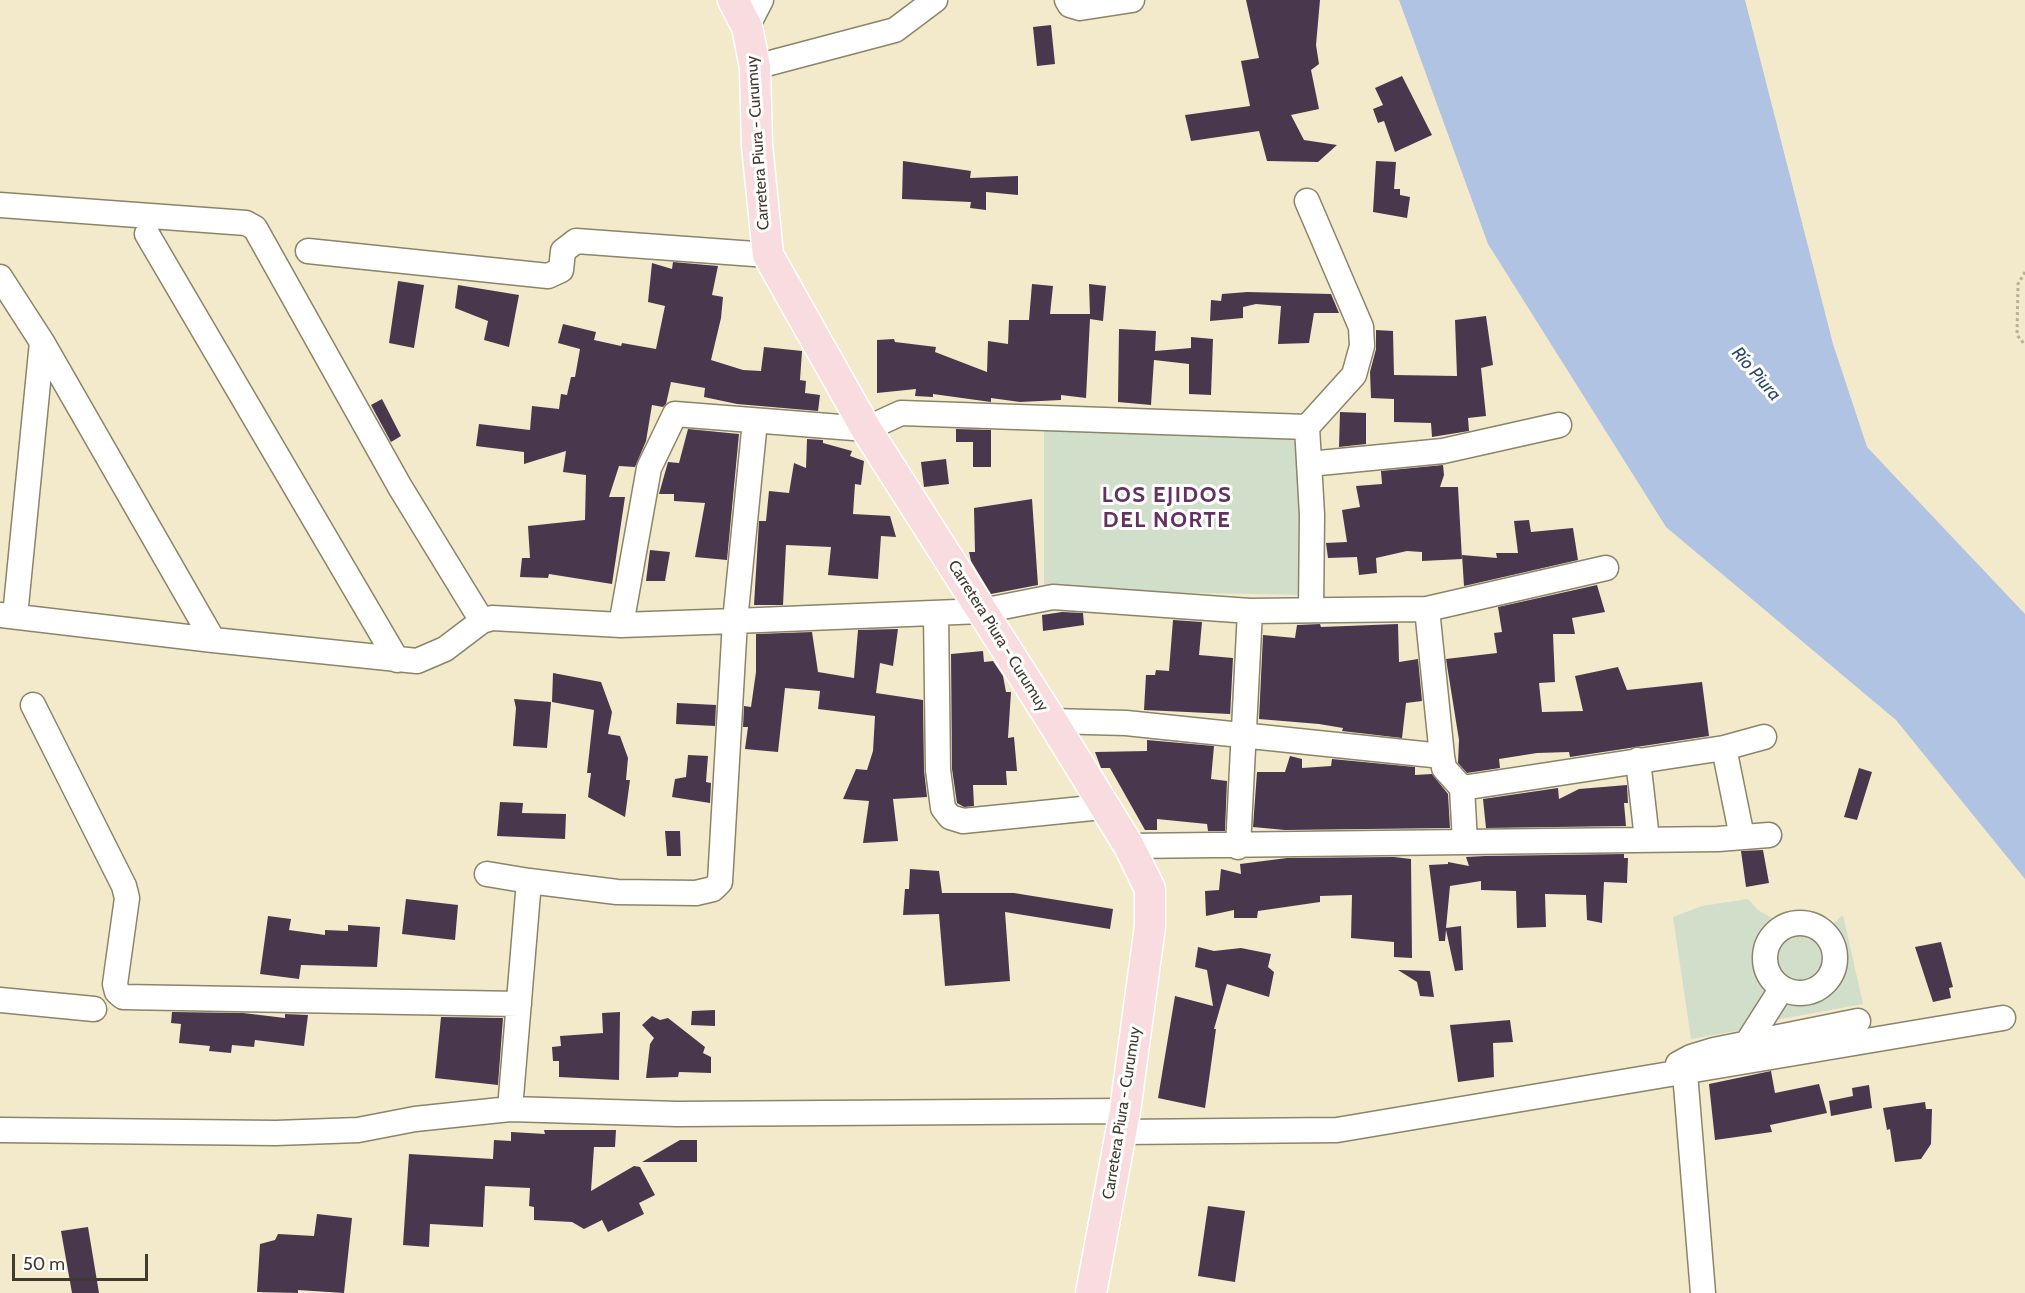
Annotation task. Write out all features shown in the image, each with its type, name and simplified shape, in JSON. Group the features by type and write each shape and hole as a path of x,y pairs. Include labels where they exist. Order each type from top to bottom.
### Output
{"main road":[{"name":"Carretera Piura - Curumuy","path":"733,0 747,27 756,67 757,145 768,255 866,429 1052,721 1102,807 1129,846 1150,889 1152,907 1123,1122 1090,1293"}],"street":[{"path":"747,27 761,0"},
{"path":"756,67 895,30 935,0"},
{"path":"1067,0 1070,5 1080,8 1132,0"},
{"path":"1307,201 1360,327 1362,346 1354,375 1307,427 1312,515 1311,610"},
{"path":"0,205 246,223 255,228 400,487 482,621"},
{"path":"147,234 397,660"},
{"path":"308,251 548,276 561,270 563,251 576,241 768,255"},
{"path":"0,277 42,342 213,640"},
{"path":"42,342 8,616 417,661 432,657 456,643 482,621 492,618 621,625 735,621 982,611 1053,597 1250,610 1427,609 1606,568"},
{"path":"621,625 649,468 675,414 866,429 901,413 1307,427"},
{"path":"487,874 617,892 696,893 713,889 720,882 735,621 755,422"},
{"path":"1309,464 1443,451 1559,425"},
{"path":"1427,609 1442,756 1444,768 1462,788 1465,842"},
{"path":"1238,847 1250,610"},
{"path":"936,613 938,770 943,808 950,817 963,821 1102,807"},
{"path":"33,705 124,886 127,898 115,984 117,992 123,997 519,1004"},
{"path":"1052,721 1126,723 1442,756"},
{"path":"1462,788 1724,748 1764,737"},
{"path":"1724,748 1742,837"},
{"path":"1638,760 1647,839"},
{"path":"1129,846 1238,847 1769,835"},
{"path":"510,1109 529,881"},
{"path":"1747,1044 1782,988"},
{"path":"0,1000 94,1009"},
{"path":"0,1130 276,1133 357,1130 415,1119 510,1109 1123,1122 1337,1130 2003,1018"},
{"path":"1658,1077 1691,1057 1858,1022"},
{"path":"1685,1073 1703,1293"}],"path":[{"path":"2025,272 2018,284 2017,335 2025,345"}],"green space":[{"path":"1044,426 1295,431 1304,595 1044,590"},
{"path":"1748,899 1758,910 1777,921 1762,936 1759,947 1759,959 1768,989 1747,1029 1691,1039 1673,917 1702,906"},
{"path":"1843,915 1863,1004 1770,1021 1787,994 1798,997 1814,994 1832,981 1840,966 1832,925"},
{"path":"1800,928 1811,930 1824,941 1829,957 1827,968 1816,981 1800,986 1789,984 1776,973 1771,957 1773,946 1784,933"}],"water":[{"name":"Río Piura","path":"1399,0 1745,0 1833,344 1867,447 2025,614 2025,879 1896,720 1666,527 1488,244"}],"building":[{"path":"1246,0 1320,0 1316,45 1319,64 1311,70 1319,109 1291,115 1304,140 1337,145 1318,162 1267,161 1259,131 1191,141 1185,115 1250,106 1241,61 1259,58"},
{"path":"1051,25 1055,64 1037,66 1033,27"},
{"path":"1402,76 1432,135 1395,152 1384,121 1378,123 1373,109 1383,105 1375,88"},
{"path":"903,161 971,171 970,178 1018,176 1018,195 986,192 986,210 970,208 971,202 902,199"},
{"path":"1376,161 1396,162 1394,189 1400,189 1400,195 1410,197 1407,218 1373,212"},
{"path":"673,262 718,266 712,295 723,297 721,318 711,360 743,370 761,371 764,347 802,351 800,380 806,381 805,393 820,395 818,411 737,404 704,397 705,388 671,382 666,404 663,407 652,405 646,441 635,467 619,466 609,497 625,497 612,584 549,574 548,578 520,577 522,558 530,558 528,526 585,520 586,475 563,472 566,451 524,464 524,452 476,446 479,424 530,430 532,406 559,409 561,394 567,395 571,377 575,377 580,349 558,343 563,324 596,332 594,340 621,346 622,343 656,349 665,306 648,302 652,263 672,269"},
{"path":"398,281 424,285 414,348 389,343"},
{"path":"1032,284 1053,286 1050,314 1090,314 1089,284 1106,286 1103,321 1090,319 1086,398 1061,395 1061,400 1020,402 991,398 991,402 933,394 933,397 915,396 916,389 877,393 877,340 894,339 895,342 936,347 935,352 987,372 988,341 1008,344 1009,320 1029,320"},
{"path":"458,285 519,295 509,347 484,340 488,321 455,308"},
{"path":"1247,292 1331,294 1339,313 1314,313 1309,343 1278,344 1281,306 1256,304 1243,307 1243,318 1210,321 1211,300 1221,301 1222,294"},
{"path":"1486,316 1493,365 1481,368 1486,416 1468,418 1469,431 1432,437 1431,423 1394,422 1394,399 1371,398 1370,372 1376,349 1376,330 1393,331 1394,375 1457,376 1455,320"},
{"path":"1119,329 1156,331 1155,351 1191,348 1191,337 1213,339 1211,395 1189,394 1189,364 1154,360 1151,405 1118,402"},
{"path":"382,399 401,436 391,442 371,405"},
{"path":"1340,412 1366,413 1366,444 1339,447"},
{"path":"688,429 739,434 727,560 695,557 705,503 674,501 674,494 659,494 668,462 679,463"},
{"path":"956,429 991,430 991,467 973,467 973,442 956,442"},
{"path":"807,439 823,440 823,443 852,451 850,456 864,461 861,485 855,484 853,514 890,516 896,537 881,536 878,579 828,575 831,547 786,545 783,605 754,605 759,521 766,521 769,491 789,493 794,463 806,468"},
{"path":"946,459 949,484 924,487 921,462"},
{"path":"1443,465 1444,475 1440,487 1458,487 1462,559 1422,561 1422,552 1407,551 1376,558 1377,573 1359,575 1357,557 1328,558 1326,543 1347,542 1342,510 1360,507 1356,486 1382,484 1381,471"},
{"path":"1032,499 1038,585 991,594 971,561 969,552 975,552 974,508"},
{"path":"1529,520 1531,532 1573,528 1578,560 1464,586 1462,555 1497,558 1496,553 1518,553 1514,521"},
{"path":"650,550 670,552 665,581 646,581"},
{"path":"1597,585 1605,612 1572,618 1575,634 1553,634 1555,682 1539,683 1542,712 1583,711 1575,676 1618,667 1627,690 1702,682 1709,736 1570,757 1569,752 1537,753 1499,759 1500,768 1467,773 1458,763 1459,740 1446,659 1497,653 1494,633 1502,632 1498,607"},
{"path":"1062,612 1083,613 1084,625 1043,631 1042,615"},
{"path":"1173,620 1202,622 1199,655 1233,658 1230,717 1230,714 1144,710 1146,675 1155,675 1156,670 1169,671"},
{"path":"1320,624 1321,627 1398,624 1399,662 1418,659 1422,701 1406,703 1402,738 1342,731 1343,728 1319,724 1259,719 1263,635 1295,638 1297,625"},
{"path":"898,629 893,666 880,663 876,693 923,700 924,770 927,797 893,799 898,841 863,843 869,801 843,799 856,769 867,770 873,751 875,716 818,709 820,691 785,688 778,752 745,749 748,727 743,727 744,706 751,707 756,672 756,634 812,632 818,672 854,678 858,630"},
{"path":"983,651 984,662 993,661 1003,676 1006,692 1011,692 1008,738 1014,737 1017,771 1006,771 1007,785 973,785 974,806 964,807 957,803 952,769 951,654"},
{"path":"553,673 601,682 612,712 608,734 620,736 628,758 626,780 630,780 625,817 588,797 591,773 587,773 594,710 552,702"},
{"path":"514,699 551,702 547,748 513,746 516,708"},
{"path":"677,703 716,705 715,726 676,724"},
{"path":"1147,740 1214,746 1211,779 1227,781 1225,831 1208,831 1207,824 1157,819 1157,830 1145,830 1110,768 1101,768 1095,752 1147,751"},
{"path":"688,755 708,756 706,782 711,783 710,803 672,797 675,779 686,777"},
{"path":"1290,756 1302,759 1302,768 1331,766 1332,759 1415,767 1415,775 1432,774 1448,794 1450,828 1285,830 1253,827 1257,772 1285,772"},
{"path":"1859,768 1872,772 1857,820 1844,817"},
{"path":"1627,785 1628,803 1624,803 1626,826 1486,828 1483,799 1558,788 1559,799 1579,789"},
{"path":"500,802 523,803 522,813 566,814 565,839 497,836"},
{"path":"665,831 680,831 681,856 667,856"},
{"path":"1763,850 1769,883 1746,887 1741,851"},
{"path":"1624,854 1624,858 1628,858 1627,883 1604,882 1602,923 1587,920 1586,895 1545,894 1546,927 1517,928 1516,891 1481,890 1481,881 1450,886 1446,928 1461,926 1463,970 1455,971 1446,930 1445,941 1439,941 1429,865 1448,864 1448,862 1469,866 1466,857"},
{"path":"1394,857 1411,859 1412,958 1394,957 1394,942 1351,938 1352,895 1320,896 1320,902 1258,911 1257,918 1234,918 1234,910 1206,916 1205,891 1219,890 1221,869 1241,874 1240,864 1287,858"},
{"path":"910,869 939,871 942,893 1014,893 1113,909 1110,929 1005,912 1010,981 945,986 939,914 903,915 905,889 909,889"},
{"path":"406,899 458,905 455,940 402,934"},
{"path":"268,916 291,919 289,930 325,935 325,930 348,931 348,925 380,927 377,967 301,965 299,979 260,974"},
{"path":"1941,942 1953,987 1949,988 1951,998 1933,1002 1915,947"},
{"path":"1198,947 1214,951 1241,948 1271,954 1268,967 1274,972 1269,997 1227,984 1214,1029 1216,1029 1205,1108 1158,1098 1175,996 1213,1006 1207,970 1195,967"},
{"path":"1398,970 1430,971 1434,997 1420,996 1417,982"},
{"path":"715,1010 715,1026 691,1025 692,1011"},
{"path":"172,1012 243,1013 285,1018 285,1014 308,1015 304,1046 255,1040 254,1047 232,1045 231,1053 209,1051 210,1046 179,1043 181,1024 171,1023"},
{"path":"620,1012 619,1080 559,1077 559,1061 553,1061 552,1047 561,1046 560,1036 603,1033 602,1013"},
{"path":"652,1016 660,1020 668,1018 705,1047 703,1053 711,1057 711,1073 679,1072 678,1077 646,1078 650,1044 654,1038 642,1025"},
{"path":"441,1017 503,1018 498,1085 435,1078"},
{"path":"1510,1020 1513,1042 1493,1043 1494,1077 1458,1082 1450,1025"},
{"path":"1771,1071 1775,1093 1819,1084 1827,1113 1770,1125 1772,1132 1715,1140 1709,1084"},
{"path":"1869,1085 1872,1108 1831,1116 1829,1101 1853,1096 1852,1088"},
{"path":"1925,1102 1926,1109 1932,1109 1931,1144 1921,1159 1895,1162 1890,1129 1887,1130 1883,1108"},
{"path":"544,1130 616,1130 615,1147 594,1147 591,1191 634,1166 640,1167 655,1195 639,1203 644,1214 608,1232 602,1220 584,1229 572,1222 534,1220 534,1207 529,1206 530,1188 485,1186 483,1227 430,1224 429,1247 403,1245 409,1154 493,1159 494,1140 511,1141 511,1132 545,1134"},
{"path":"680,1140 697,1140 697,1162 642,1162"},
{"path":"1208,1206 1245,1211 1235,1282 1198,1276"},
{"path":"317,1214 352,1218 344,1293 298,1290 298,1293 257,1292 260,1244 275,1240 278,1234 314,1236"},
{"path":"88,1227 99,1293 72,1293 61,1231"}],"district":[{"name":"LOS EJIDOS DEL NORTE","path":"1167,508"}]}
